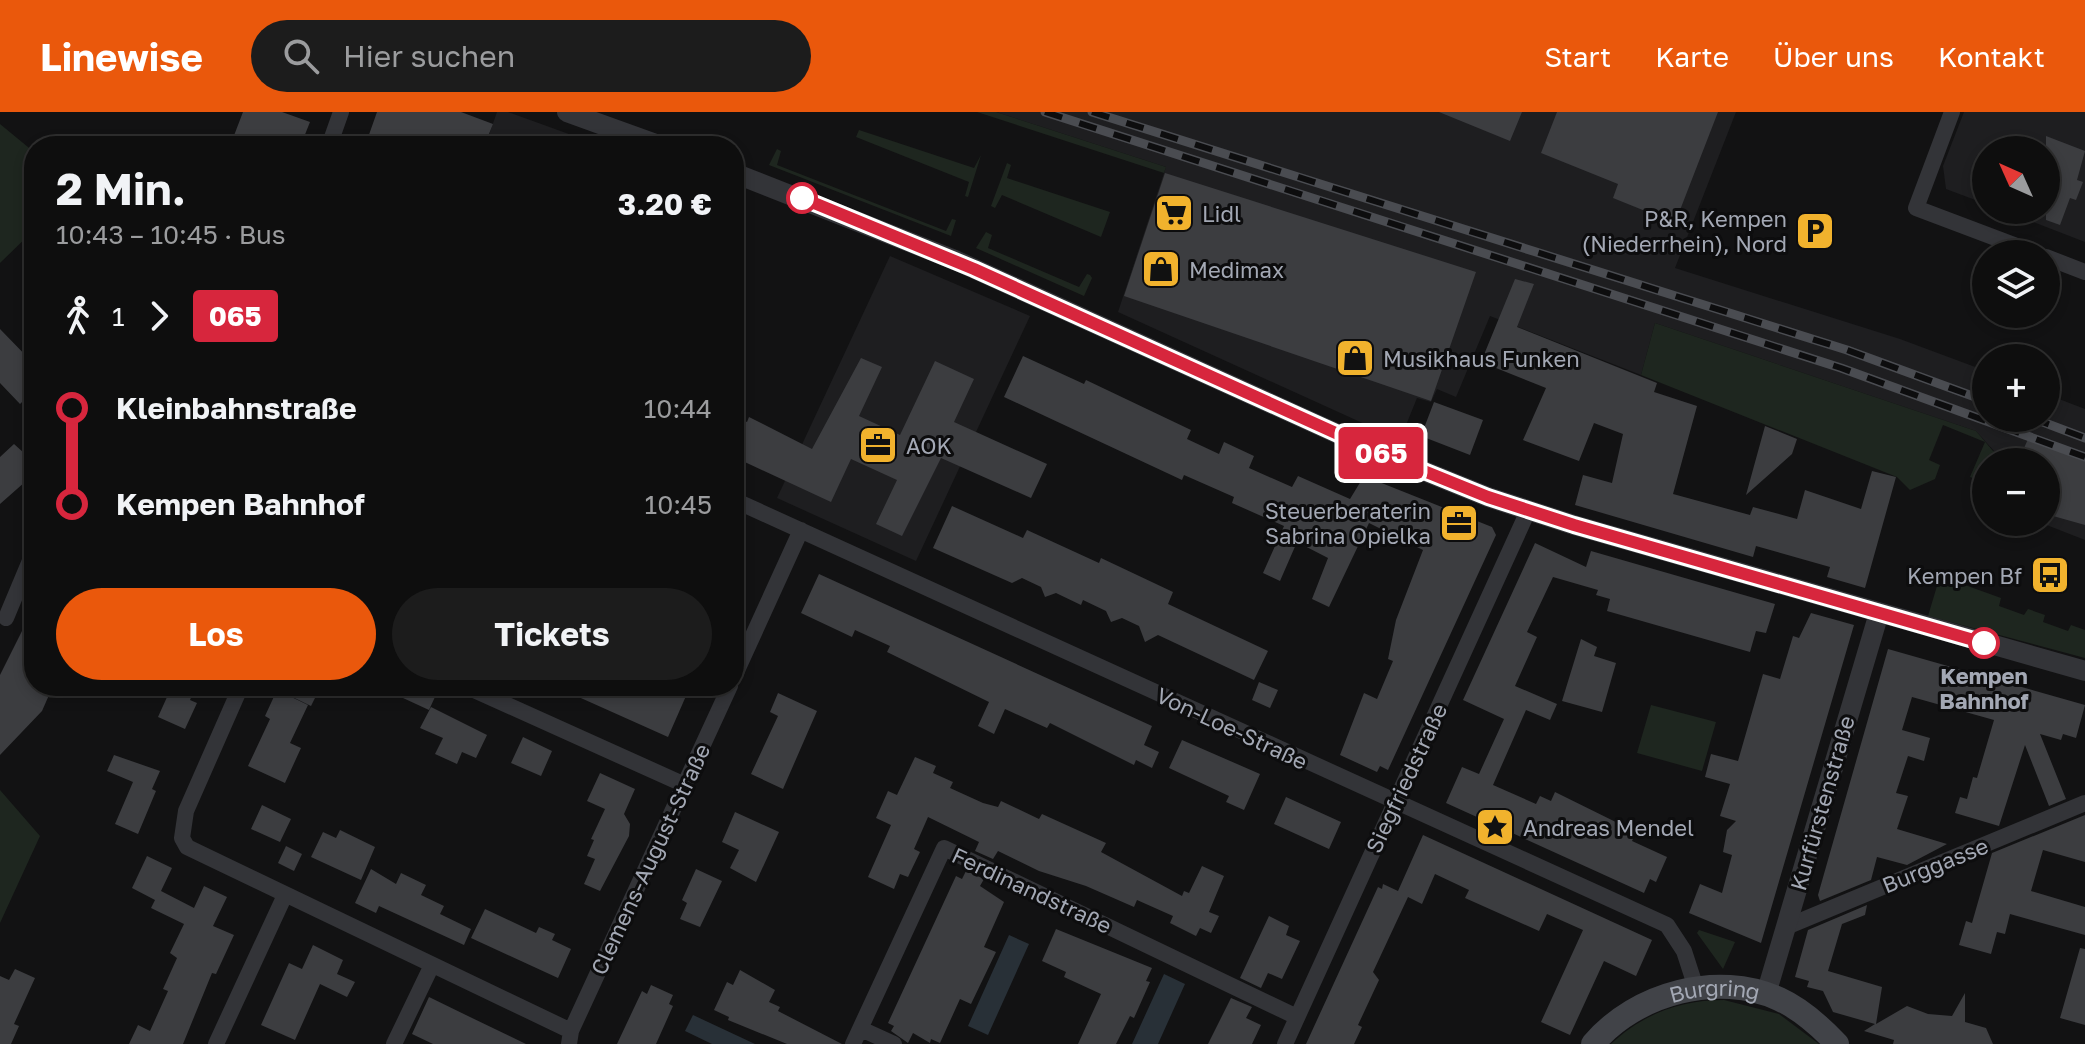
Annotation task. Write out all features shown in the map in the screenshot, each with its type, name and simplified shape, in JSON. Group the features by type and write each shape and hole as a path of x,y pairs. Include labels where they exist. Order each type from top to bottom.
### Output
{"main road":[{"name":"Burgring","path":"1593,1044 1633,1010 1696,988 1738,988 1766,994 1808,1017 1837,1044"}],"street":[{"path":"333,136 341,112"},
{"path":"567,112 633,136"},
{"path":"1952,112 1916,208 2001,240"},
{"path":"744,177 964,264 1382,454 1528,511 2085,671"},
{"path":"2060,262 2085,272"},
{"name":"Von-Loe-Straße","path":"744,504 1667,925 1684,951 1696,988"},
{"name":"Siegfriedstraße","path":"1285,1044 1528,511"},
{"path":"744,655 801,530"},
{"path":"6,618 24,575"},
{"name":"Kurfürstenstraße","path":"1766,994 1879,613"},
{"path":"237,696 186,811 182,838 196,853 432,965 570,1038"},
{"path":"487,696 685,785"},
{"name":"Clemens-August-Straße","path":"570,1038 725,696"},
{"name":"Burggasse","path":"1786,927 2085,803"},
{"name":"Ferdinandstraße","path":"894,1044 857,1036 944,848 1297,1017"},
{"path":"216,1044 285,895"},
{"path":"394,1044 432,965"}],"shaded area":[{"path":"497,112 508,112 574,136 489,136"},
{"path":"977,112 996,112 1166,167 1164,173"},
{"path":"996,112 1736,112 1675,268 1900,339 1972,366 1972,430 1655,323 1641,375 1490,316 1456,397 1437,389 1431,402 1417,398 1400,440 1118,312 1166,167"},
{"path":"1964,112 2085,112 2085,242 2038,224 2060,224 2060,136 1972,136 1972,199 1946,189 1943,166"},
{"path":"0,124 24,144 24,240 0,263"},
{"path":"859,130 974,168 981,155 968,197 965,196 969,182 856,137"},
{"path":"777,149 781,151 777,165 946,231 952,219 956,220 951,236 769,165"},
{"path":"1007,163 1011,165 1007,178 1110,212 1101,237 1002,195 995,208 991,206"},
{"path":"986,232 992,235 988,248 1079,287 1087,274 1090,275 1092,278 1084,296 976,248"},
{"path":"890,256 1030,316 916,561 777,498"},
{"path":"1655,323 1972,430 1977,432 1990,448 1982,448 1985,442 1943,425 1929,460 1940,465 1935,479 1910,490 1897,477 1641,375"},
{"path":"2060,399 2085,409 2085,540 2060,530 2060,448 1991,448 1977,432 2060,432"},
{"path":"1951,580 2001,598 1999,606 2024,615 2028,609 2045,615 2043,622 2068,631 2071,625 2085,630 2085,658 1928,616 1937,586"},
{"path":"1651,705 1716,722 1702,771 1637,753"},
{"path":"0,790 40,836 0,923"},
{"path":"1699,930 1735,942 1723,969 1697,933"},
{"path":"1009,935 1029,944 988,1035 968,1026"},
{"path":"1164,974 1185,984 1158,1044 1132,1044"},
{"path":"1724,1000 1779,1014 1819,1044 1611,1044 1636,1024 1663,1011 1692,1003"},
{"path":"693,1015 755,1044 712,1044 685,1031"}],"building":[{"path":"243,112 282,112 310,122 304,136 234,136"},
{"path":"377,112 461,112 493,124 488,136 369,136"},
{"path":"1439,112 1522,112 1510,141"},
{"path":"1557,112 1718,112 1675,223 1613,198 1618,184 1541,153"},
{"path":"2060,141 2085,151 2077,180 2083,182 2076,200 2070,198 2060,225 2057,224 2060,224"},
{"path":"1165,173 1476,272 1431,401 1124,296"},
{"path":"1515,279 1534,284 1517,327 1657,383 1654,392 1697,406 1673,494 1750,515 1753,507 1797,519 1805,490 1861,509 1872,471 1896,477 1865,588 1827,577 1830,567 1756,546 1753,557 1575,505 1583,475 1612,483 1623,434 1594,423 1579,461 1523,440 1546,388 1481,362"},
{"path":"0,329 24,354 24,400 20,404 0,383"},
{"path":"1023,356 1084,384 1086,380 1191,430 1187,439 1219,454 1224,442 1254,456 1249,468 1292,487 1298,476 1350,499 1364,476 1492,527 1496,535 1388,770 1380,766 1377,772 1340,755 1364,693 1377,699 1393,661 1388,659 1396,620 1423,550 1369,523 1329,607 1312,599 1328,558 1297,542 1280,581 1263,573 1284,526 1232,503 1234,497 1184,475 1182,480 1004,397"},
{"path":"861,358 882,367 859,416 900,435 935,361 974,379 954,422 1047,464 1031,498 941,458 902,536 876,524 897,480 851,459 831,502 744,462 744,421 747,422 749,417 812,449"},
{"path":"1434,402 1483,420 1470,455 1421,436"},
{"path":"1765,426 1797,439 1792,454 1746,495"},
{"path":"2028,439 2051,448 2024,448"},
{"path":"14,444 24,453 24,483 0,504 0,457"},
{"path":"2060,451 2085,461 2085,525 2060,518"},
{"path":"952,506 1023,538 1027,530 1099,563 1101,558 1173,592 1168,604 1268,651 1254,680 1158,635 1145,642 1139,626 1122,618 1111,622 1106,611 1083,600 1081,605 1056,593 1045,597 1041,587 1022,578 1012,583 933,548"},
{"path":"1535,543 1586,567 1591,551 1775,604 1766,633 1756,631 1750,652 1607,611 1610,599 1596,595 1598,590 1553,577 1527,632 1537,637 1515,686 1557,704 1550,720 1526,710 1493,785 1536,804 1540,796 1551,801 1555,792 1636,832 1632,841 1667,857 1656,882 1650,879 1644,893 1446,803 1462,767 1479,774 1504,719 1463,700"},
{"path":"819,574 1152,726 1144,745 1159,752 1152,768 1136,760 1134,765 1050,723 1047,728 1005,709 994,734 978,726 989,702 887,652 890,646 855,630 852,637 801,613"},
{"path":"1811,613 1854,625 1761,943 1689,913 1700,884 1722,893 1732,855 1723,852 1727,830 1736,821 1720,816 1730,784 1705,777 1711,754 1738,761 1763,674 1780,679 1793,636 1799,638"},
{"path":"24,627 24,696 49,696 42,711 0,755 0,675"},
{"path":"1581,639 1597,647 1594,656 1616,663 1602,712 1562,701"},
{"path":"1888,649 2085,705 2076,738 2063,734 2061,740 2040,734 2066,799 2049,806 2025,745 1999,826 1955,813 1960,797 1967,799 1973,777 1977,778 1994,720 1912,697 1902,730 1930,738 1924,761 1908,756 1896,793 1908,796 1897,829 1947,844 1907,865 1877,857 1871,880 1820,901 1818,895"},
{"path":"1259,682 1278,690 1270,708 1252,700"},
{"path":"778,693 817,711 783,789 751,774 778,716 770,712"},
{"path":"167,696 192,696 190,700 197,703 185,729 158,717"},
{"path":"274,696 289,696 308,705 290,743 301,748 285,783 248,766 270,719 265,716"},
{"path":"290,696 316,696 311,706"},
{"path":"399,696 435,696 429,710"},
{"path":"576,696 686,696 668,737"},
{"path":"431,707 487,735 476,758 462,752 457,764 435,754 443,738 420,728"},
{"path":"523,737 552,751 541,776 511,763"},
{"path":"1182,740 1260,774 1244,810 1226,802 1229,796 1169,768"},
{"path":"114,755 160,771 152,789 156,791 138,834 115,824 133,782 107,771"},
{"path":"915,757 936,766 933,773 953,782 950,788 983,803 998,807 1001,801 1039,819 1042,814 1106,843 1101,852 1182,896 1184,891 1189,893 1202,866 1224,876 1209,912 1219,916 1211,933 1200,928 1196,936 1170,923 1173,916 1137,900 1134,907 1086,886 1039,871 998,851 993,859 975,851 979,842 928,817 914,849 920,852 908,877 900,874 894,889 868,877 891,825 876,818 888,791 897,795"},
{"path":"600,773 635,789 624,814 630,824 629,836 600,891 584,884 595,859 587,856 594,840 591,839 605,809 587,801"},
{"path":"1286,797 1341,822 1329,849 1274,824"},
{"path":"262,805 291,819 280,842 251,829"},
{"path":"735,812 779,832 756,882 730,868 739,850 722,842"},
{"path":"2085,815 2085,862 2043,850 2031,891 2085,907 2085,935 2010,914 2005,934 1997,932 1991,954 1959,945 1966,921 1972,923 1992,853"},
{"path":"340,830 375,847 361,880 311,857 323,832 336,838"},
{"path":"1423,835 1652,940 1636,976 1604,961 1570,1035 1541,1022 1583,930 1547,914 1539,931 1465,898 1469,890 1435,874 1422,904 1408,897 1373,972 1379,980 1358,1025 1362,1027 1354,1044 1306,1044 1378,887 1382,889 1383,884 1398,891"},
{"path":"286,846 302,854 294,871 278,863"},
{"path":"147,856 172,868 161,891 194,908 204,886 227,897 213,926 234,935 216,974 212,973 183,1044 129,1044 138,1025 150,1031 168,991 163,989 177,958 170,953 184,924 151,908 155,900 132,888"},
{"path":"371,869 396,884 401,873 426,885 421,895 444,906 440,914 471,929 464,945 379,906 376,913 355,903"},
{"path":"696,869 722,881 700,927 680,919 687,903 682,900"},
{"path":"966,871 984,879 980,886 1004,902 984,947 996,952 971,1004 960,999 940,1043 931,1039 930,1043 913,1033 908,1043 891,1031 894,1026 888,1023 956,876 962,879"},
{"path":"1867,905 1865,915 1842,924 1828,971 1882,987 1876,1024 1907,1006 1928,1014 1952,1016 1965,993 1965,1022 1986,1028 1993,1044 1893,1044 1894,1040 1864,1031 1875,1024 1833,1012 1823,991 1807,987 1809,981 1795,977 1808,930"},
{"path":"485,909 536,933 539,927 555,934 552,940 571,949 558,978 471,938"},
{"path":"1269,916 1289,926 1286,935 1300,941 1282,979 1268,973 1261,988 1240,978"},
{"path":"1056,929 1152,968 1146,981 1150,982 1134,1018 1130,1016 1116,1044 1078,1044 1101,994 1064,977 1066,972 1042,961"},
{"path":"313,945 343,960 337,974 355,982 347,997 320,984 295,1040 261,1025 289,963 302,969"},
{"path":"2080,948 2085,949 2085,1025 2060,1018"},
{"path":"15,969 35,978 14,1024 19,1026 11,1044 0,1044 0,976 9,980"},
{"path":"740,970 775,990 769,1002 780,1007 778,1011 842,1044 787,1044 728,1020 729,1017 714,1010 727,982 733,985"},
{"path":"651,985 673,995 669,1004 673,1006 656,1044 617,1044 642,991 647,994"},
{"path":"429,997 526,1044 433,1044 412,1034"},
{"path":"1231,998 1252,1007 1246,1018 1261,1025 1252,1044 1208,1044"}],"railway":[{"path":"1045,112 1841,368 2085,457"},
{"path":"1092,112 1847,350 1972,396"},
{"path":"2060,429 2085,438"}],"bus line":[{"name":"065","path":"802,198 974,269 1382,454 1488,497 1574,525 1984,643"}],"place":[{"name":"Lidl","path":"1174,213"},
{"name":"P&R, Kempen (Niederrhein), Nord","path":"1815,231"},
{"name":"Medimax","path":"1161,269"},
{"name":"Musikhaus Funken","path":"1355,358"},
{"name":"AOK","path":"878,445"},
{"name":"Steuerberaterin Sabrina Opielka","path":"1459,523"},
{"name":"Kempen Bf","path":"2050,575"},
{"name":"Kempen Bahnhof","path":"1984,643"},
{"name":"Andreas Mendel","path":"1495,827"}]}
